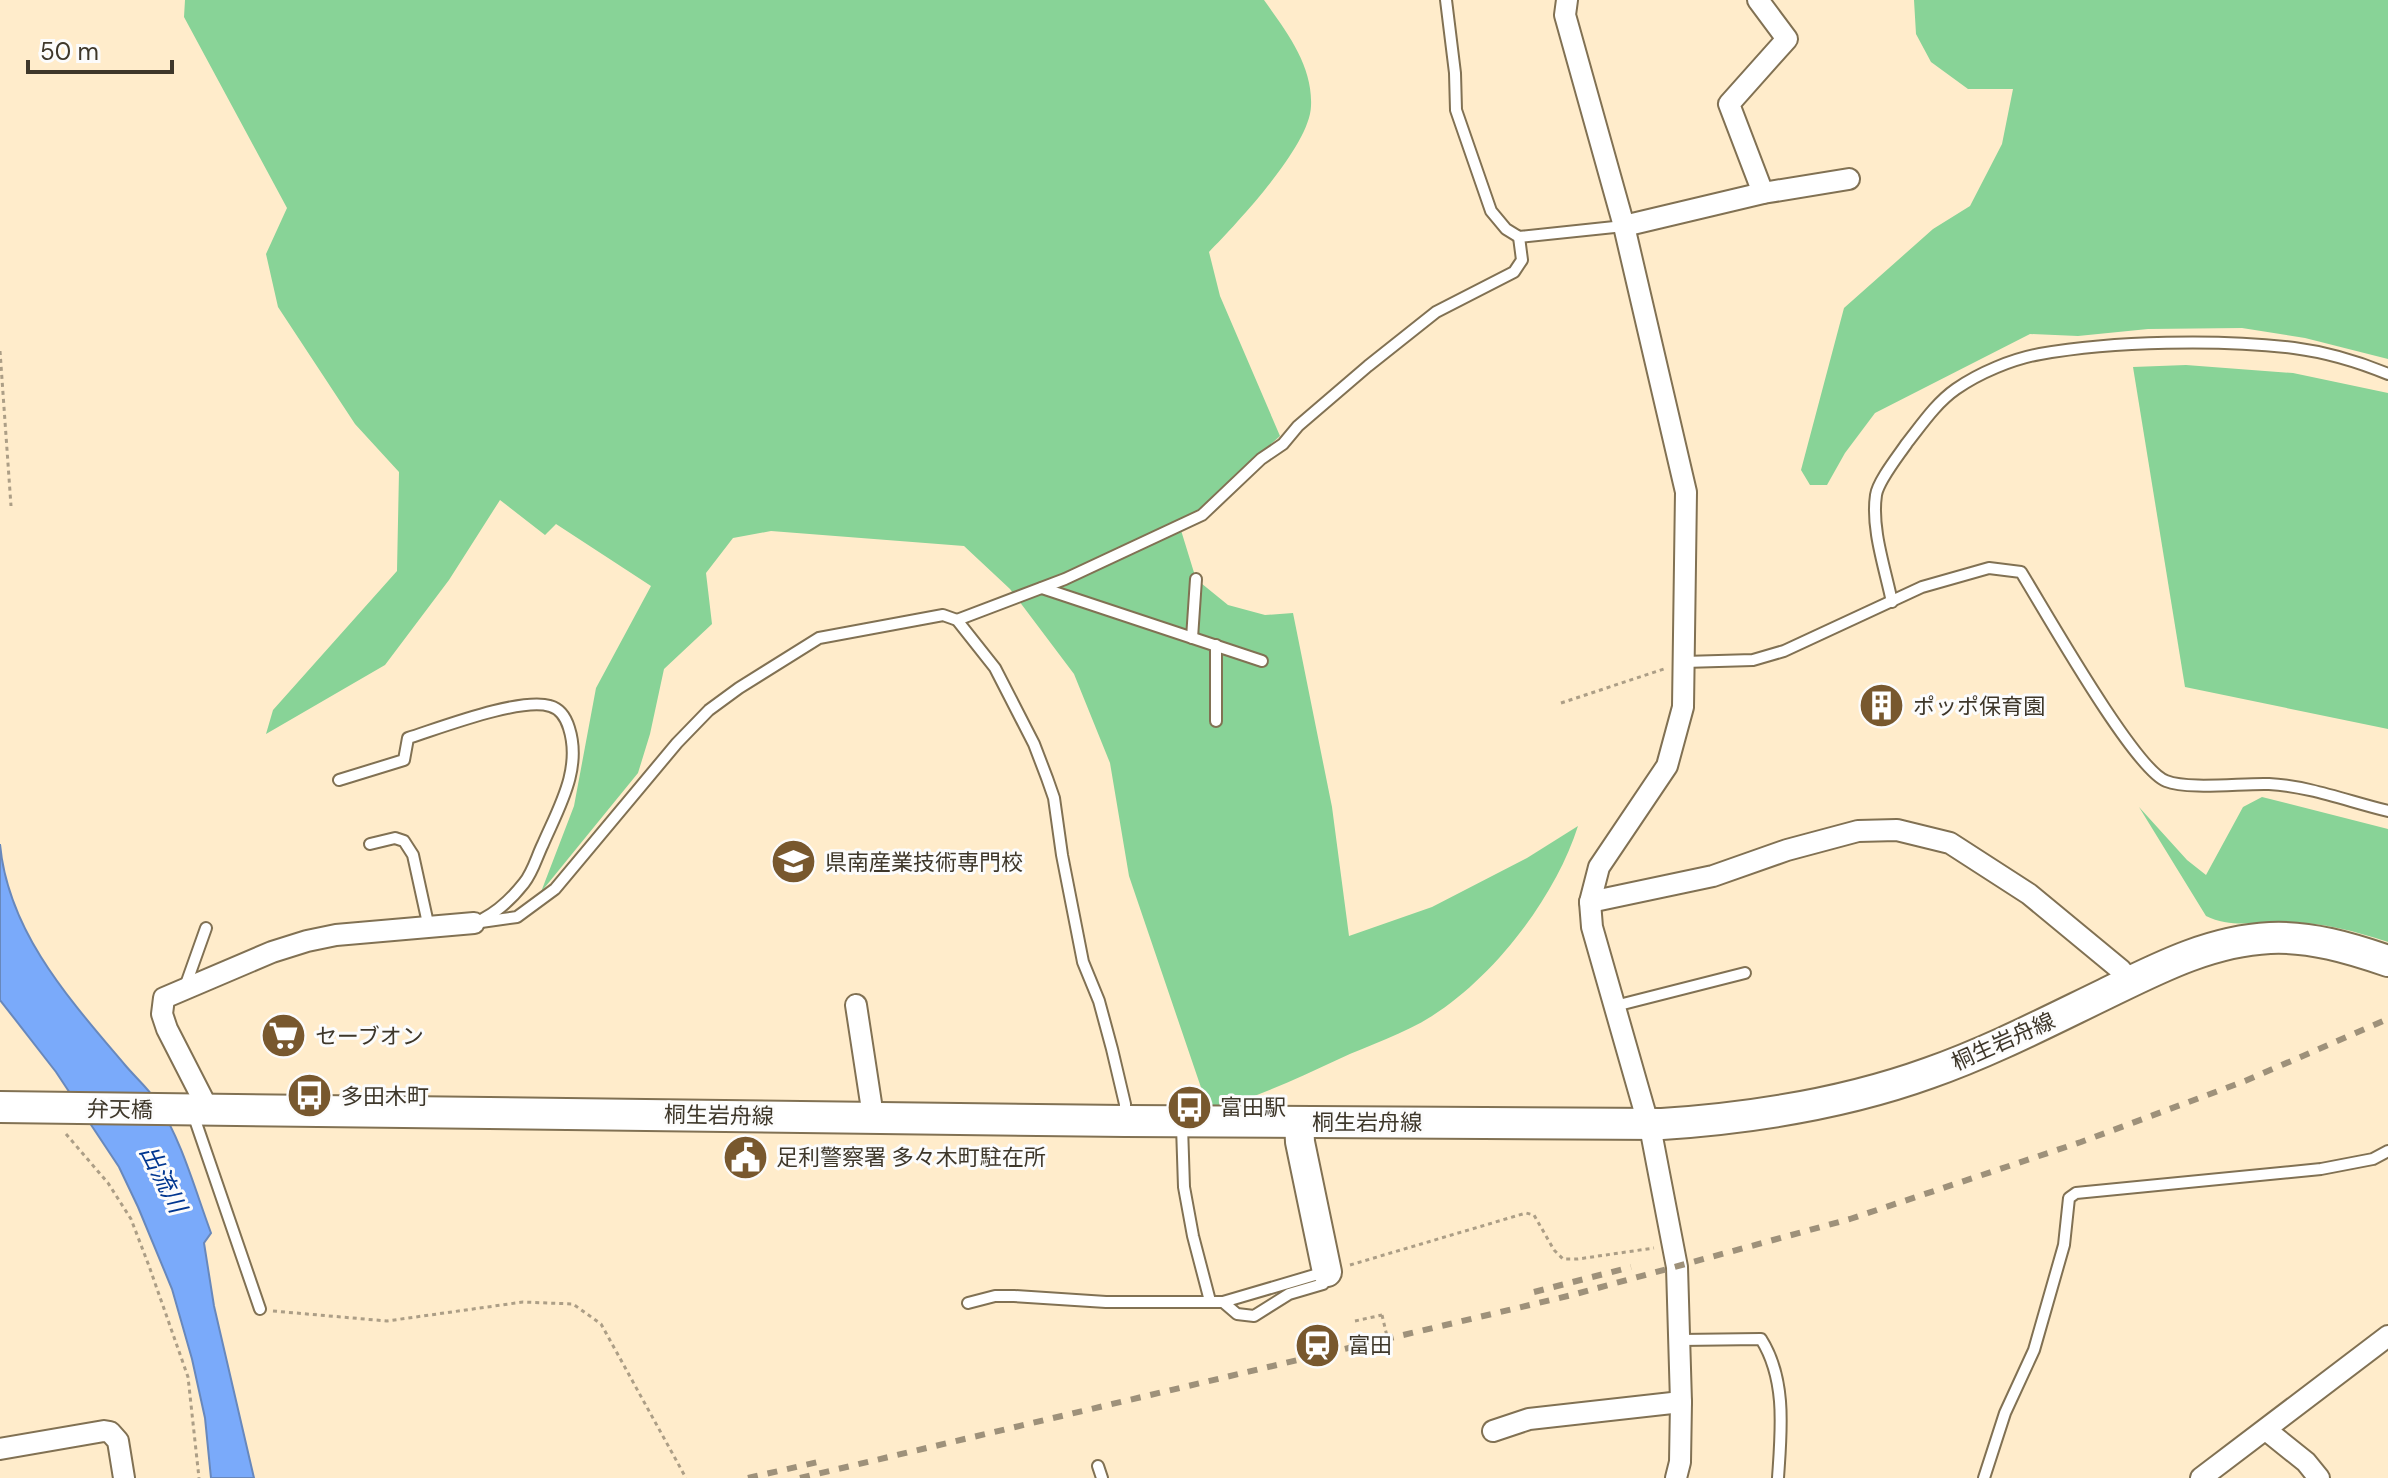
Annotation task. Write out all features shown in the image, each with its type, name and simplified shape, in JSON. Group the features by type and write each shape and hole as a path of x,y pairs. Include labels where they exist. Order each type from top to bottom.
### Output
{"main road":[{"name":"桐生岩舟線","path":"189,1110 1182,1122 1649,1124 1717,1120 1763,1114 1889,1086 1966,1058 2203,950 2235,942 2273,938 2321,942 2388,961"},
{"path":"0,1107 61,1108"},
{"name":"弁天橋","path":"61,1108 189,1110"},
{"path":"1299,1121 1300,1142 1327,1272"}],"street":[{"path":"1567,0 1565,15 1624,226 1686,492 1683,707 1667,766 1599,867 1590,902 1592,927 1649,1124 1677,1267 1681,1402 1680,1462 1676,1478"},
{"path":"1758,0 1787,39 1729,104 1763,193"},
{"path":"1624,226 1763,193 1849,179"},
{"path":"1590,902 1713,876 1787,850 1858,831 1897,830 1950,843 2029,894 2121,970 2130,981"},
{"path":"189,1110 162,1014 164,998 272,952 307,941 336,935 474,923"},
{"path":"856,1005 871,1103 869,1117"},
{"path":"2201,1478 2388,1336"},
{"path":"1493,1431 1529,1419 1681,1402"},
{"path":"2266,1430 2306,1462 2319,1478"},
{"path":"0,1449 110,1432 118,1441 124,1478"}],"lane":[{"path":"1446,0 1456,110 1491,211 1506,229 1519,237 1624,226"},
{"path":"957,620 1042,588 1202,515 1261,459 1283,444 1298,426 1436,312 1514,272 1522,260 1519,237"},
{"path":"1892,602 1875,520 1876,492 1929,414 1956,389 2003,365 2038,354 2092,348 2160,344 2236,345 2296,348 2388,374"},
{"path":"1684,662 1753,660 1784,651 1922,587 1989,568 2021,572 2141,761 2156,776 2168,782 2186,784 2271,784 2388,811"},
{"path":"1192,638 1196,579"},
{"path":"1042,588 1262,661"},
{"path":"474,923 517,917 555,889 677,743 709,710 793,654 819,638 943,615 957,620 995,668 1034,744 1051,788 1083,962 1109,1037 1125,1104 1125,1121"},
{"path":"1216,645 1216,721"},
{"path":"339,780 404,760 408,738 521,705 554,706 566,717 573,741 573,766 567,791 526,881 494,913 474,923"},
{"path":"370,844 395,838 404,841 413,855 429,928"},
{"path":"184,989 206,928"},
{"path":"1615,1006 1745,973"},
{"path":"189,1110 260,1309"},
{"path":"1182,1122 1184,1187 1210,1301"},
{"path":"1984,1478 2005,1413 2034,1350 2064,1245 2069,1198 2076,1193 2321,1169 2373,1159 2388,1151"},
{"path":"968,1303 995,1296 1106,1302 1223,1302 1327,1272 1328,1279 1323,1284 1289,1294 1254,1316 1237,1314 1223,1302"},
{"path":"1680,1340 1761,1339 1780,1393 1778,1478"},
{"path":"1098,1466 1102,1478"}],"path":[{"path":"0,351 11,506"},
{"path":"1561,703 1684,662"},
{"path":"61,1108 55,1120 108,1183 131,1219 140,1242 188,1377 199,1478"},
{"path":"1327,1272 1526,1213 1534,1215 1554,1250 1563,1259 1663,1247"},
{"path":"260,1309 387,1321 523,1302 573,1304 601,1324 686,1478"},
{"path":"1355,1321 1382,1315 1390,1349 1361,1355"}],"green space":[{"path":"185,0 1264,0 1303,63 1308,76 1311,106 1299,142 1286,162 1237,223 1209,252 1220,296 1280,436 1180,527 1196,579 1228,605 1265,615 1293,613 1332,807 1349,936 1432,907 1527,858 1578,826 1555,880 1539,906 1500,957 1432,1016 1291,1081 1209,1111 1129,876 1110,763 1074,674 1010,589 964,546 771,531 733,538 706,573 712,624 664,669 638,773 541,892 574,806 596,688 651,586 556,524 545,535 500,500 449,580 385,665 266,734 273,710 397,571 399,472 355,424 278,307 266,254 287,208 184,17"},
{"path":"1914,0 2388,0 2388,359 2305,338 2242,328 2148,329 2078,336 2030,334 1875,413 1845,453 1827,485 1810,485 1801,470 1844,308 1933,229 1970,206 2002,144 2013,89 1968,89 1931,62 1916,34"},
{"path":"2186,365 2293,373 2388,393 2388,729 2185,687 2133,367"},
{"path":"2262,797 2388,829 2388,942 2314,924 2236,923 2206,916 2139,807 2187,860 2206,875 2243,807"}],"water":[{"name":"出流川","path":"0,844 5,876 15,907 45,963 83,1015 154,1097 181,1149 211,1233 204,1243 214,1306 254,1478 211,1478 205,1418 192,1359 172,1289 138,1207 119,1167 56,1072 0,1000"}],"railway":[{"path":"800,1478 1572,1295 1850,1219 2081,1142 2245,1081 2388,1019"},
{"path":"1534,1292 1631,1267"},
{"path":"748,1478 818,1462"}],"place":[{"name":"ポッポ保育園","path":"1882,706"},
{"name":"県南産業技術専門校","path":"794,862"},
{"name":"セーブオン","path":"284,1036"},
{"name":"多田木町","path":"310,1096"},
{"name":"富田駅","path":"1189,1107"},
{"name":"足利警察署 多々木町駐在所","path":"745,1157"},
{"name":"富田","path":"1317,1345"}]}
